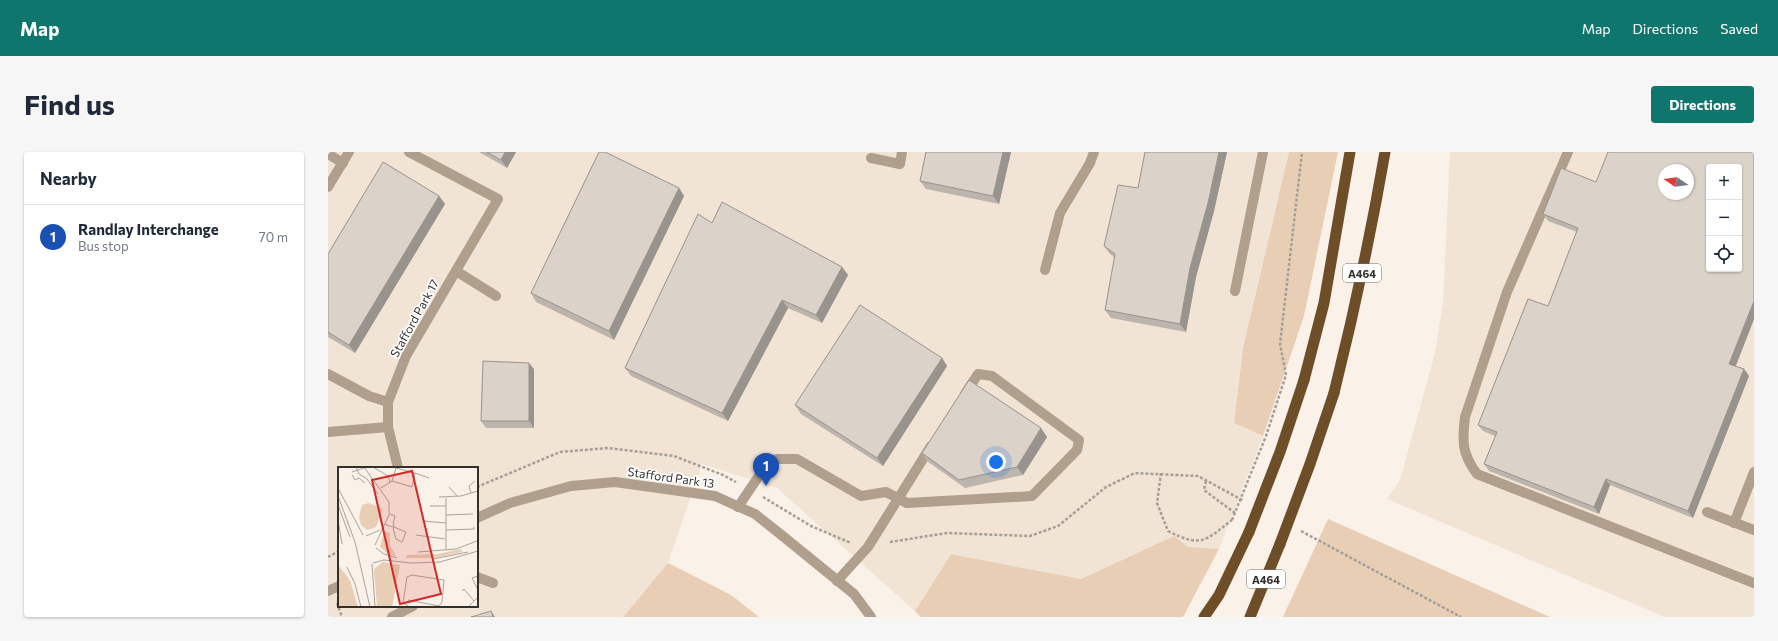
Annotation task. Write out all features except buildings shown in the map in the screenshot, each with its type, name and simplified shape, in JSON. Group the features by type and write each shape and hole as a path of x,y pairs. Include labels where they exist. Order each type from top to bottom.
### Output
{"highway":[{"name":"A464","path":"1204,617 1219,595 1249,532 1280,452 1304,380 1324,303 1350,152"},
{"name":"A464","path":"1250,617 1280,544 1310,464 1334,393 1357,298 1374,216 1385,152"}],"street":[{"path":"328,187 349,152"},
{"name":"Stafford Park 17","path":"398,467 388,427 388,402 406,356 498,199 409,152"},
{"path":"871,158 900,164 902,152"},
{"path":"1044,270 1060,213 1090,163 1094,152"},
{"path":"1235,291 1263,152"},
{"path":"1568,152 1507,292 1465,417 1462,437 1467,460 1477,474 1754,583"},
{"path":"328,154 343,163"},
{"path":"456,271 496,296"},
{"path":"328,374 369,396 388,402"},
{"path":"738,507 769,461 778,459 797,459 861,496 886,492 907,503 1032,496 1078,450 1079,440 992,376 978,374 961,400"},
{"path":"328,432 388,427"},
{"path":"837,581 868,547 936,440"},
{"path":"1734,523 1754,472"},
{"name":"Stafford Park 13","path":"478,518 510,503 571,486 614,482 715,496 755,514 854,594 871,617"},
{"path":"1707,512 1754,530"},
{"path":"478,577 493,583"},
{"path":"328,591 338,586"},
{"path":"392,617 410,607"}],"path":[{"path":"1161,473 1157,503 1168,530 1186,540 1207,540 1232,520 1266,436 1286,375 1280,344 1302,152"},
{"path":"868,547 900,539 947,533 1030,536 1058,526 1106,487 1135,473 1161,473 1198,476 1247,503"},
{"path":"1206,481 1204,490 1235,513"},
{"path":"1296,528 1461,617"},
{"path":"328,557 338,552"}],"shaded area":[{"path":"328,152 1289,152 1243,348 1234,423 1263,436 1219,549 1188,547 1174,536 1081,579 951,554 915,611 777,488 702,464 668,563 623,617 328,617"},
{"path":"1289,152 1338,152 1304,316 1263,436 1234,423 1243,348"},
{"path":"1450,152 1754,152 1754,617 1665,617 1387,499 1400,480 1435,353 1443,303"},
{"path":"1328,519 1550,617 1283,617"},
{"path":"1174,536 1188,547 1219,549 1183,617 921,617 915,611 951,554 1081,579"},
{"path":"668,563 731,595 759,617 623,617"}],"place":[{"name":"Randlay Interchange","path":"766,486"}]}
